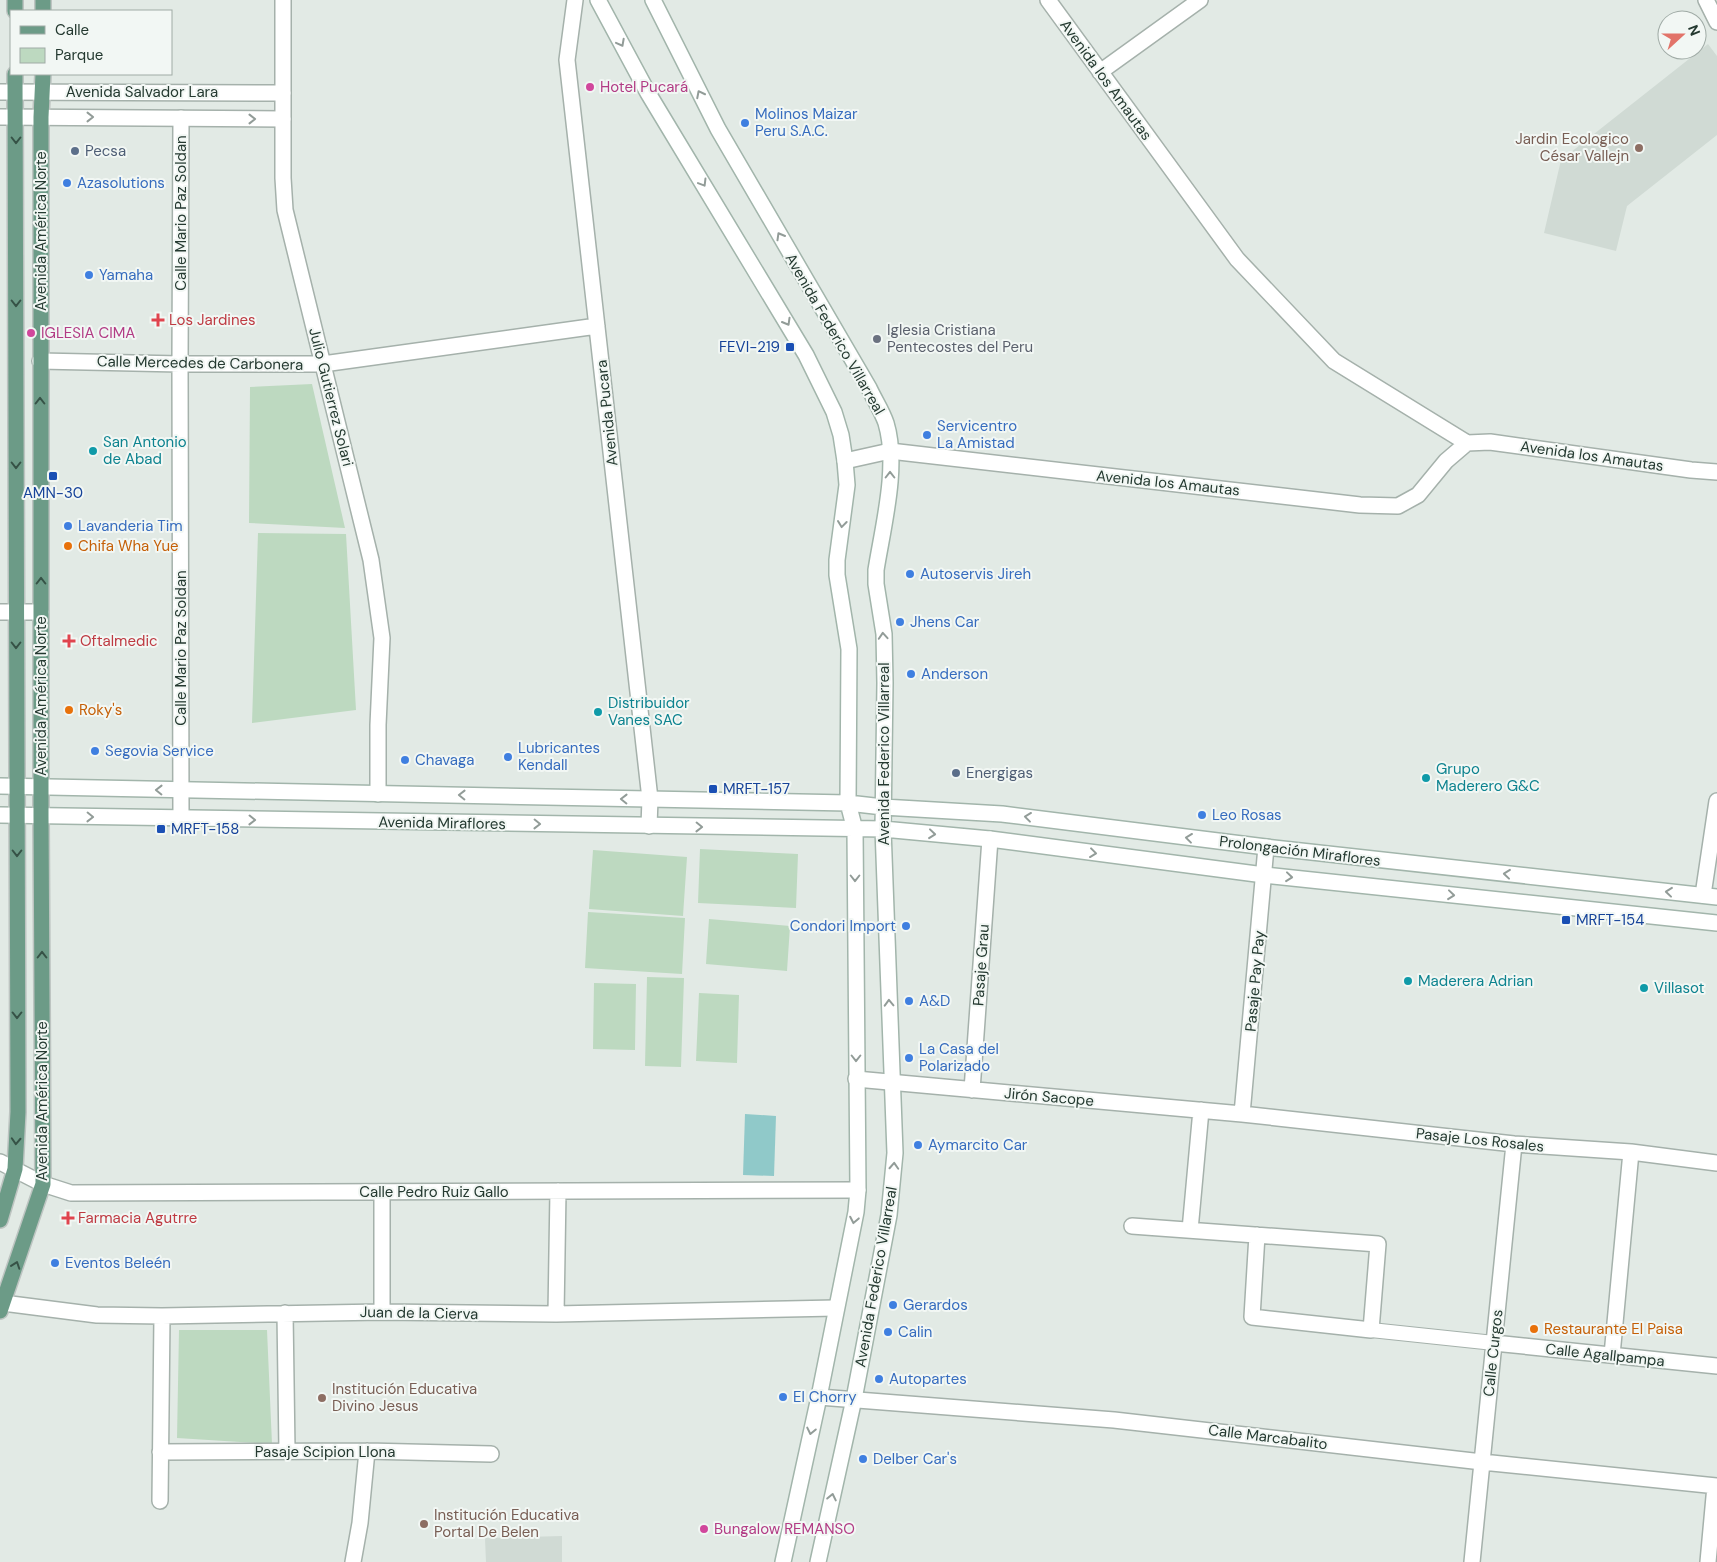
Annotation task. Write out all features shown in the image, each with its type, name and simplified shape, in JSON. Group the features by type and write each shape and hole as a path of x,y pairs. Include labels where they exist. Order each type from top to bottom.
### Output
{"main road":[{"name":"Avenida América Norte","path":"0,1220 15,1170 18,1112 16,75"},
{"name":"Avenida América Norte","path":"2,1307 43,1184 40,612 42,75"}],"street":[{"name":"Julio Gutierrez Solari","path":"283,0 283,178 285,210 371,560 382,638 378,725 378,794"},
{"name":"Avenida Pucara","path":"574,0 567,60 650,799 649,826"},
{"path":"598,0 648,93 806,355 834,412 841,434 847,485 837,560 849,650 848,803"},
{"name":"Avenida Federico Villarreal","path":"653,0 718,130 868,388 886,423 890,452 890,484 876,570 876,584 884,634 883,829 895,1153 893,1188 854,1398 818,1562"},
{"name":"Avenida los Amautas","path":"1048,0 1236,259 1334,361 1467,443 1490,442 1717,472"},
{"path":"1100,72 1200,0"},
{"path":"1706,0 1717,22"},
{"name":"Avenida Salvador Lara","path":"0,92 283,93"},
{"name":"Avenida Salvador Lara","path":"0,117 283,119"},
{"name":"Calle Mario Paz Soldan","path":"181,118 181,819"},
{"name":"Calle Mercedes de Carbonera","path":"40,361 180,364 323,364 597,326"},
{"name":"Avenida los Amautas","path":"845,461 890,452 1351,504 1398,506 1418,495 1446,461 1467,443"},
{"path":"0,612 40,612"},
{"name":"Avenida Miraflores","path":"0,786 848,803 883,807"},
{"path":"393,822 394,794"},
{"path":"1710,896 1717,801"},
{"name":"Avenida Federico Villarreal","path":"782,1562 819,1397 856,1212 858,1190 855,830 848,803"},
{"name":"Prolongación Miraflores","path":"883,807 1002,814 1266,848 1710,896"},
{"name":"Avenida Miraflores","path":"0,815 883,829"},
{"name":"Prolongación Miraflores","path":"883,829 990,840 1264,875 1717,923"},
{"name":"Pasaje Grau","path":"972,1090 990,840"},
{"name":"Pasaje Pay Pay","path":"1242,1114 1266,848"},
{"name":"Jirón Sacope","path":"856,1079 1242,1114"},
{"path":"1190,1230 1201,1110"},
{"name":"Pasaje Los Rosales","path":"1242,1114 1514,1144 1631,1152 1717,1163"},
{"name":"Calle Curgos","path":"1472,1562 1514,1144"},
{"path":"1612,1355 1631,1152"},
{"name":"Calle Pedro Ruiz Gallo","path":"0,1162 43,1184 72,1193 858,1190"},
{"path":"556,1314 558,1191"},
{"path":"382,1192 382,1312"},
{"path":"1132,1226 1378,1244 1371,1330"},
{"path":"1257,1235 1252,1317 1494,1343"},
{"name":"Juan de la Cierva","path":"2,1307 98,1315 162,1316 382,1312 556,1314 836,1308"},
{"path":"285,1313 287,1451"},
{"path":"160,1500 162,1316"},
{"name":"Calle Agallpampa","path":"1494,1343 1717,1366"},
{"name":"Calle Marcabalito","path":"819,1397 854,1398 1114,1420 1482,1462 1716,1486"},
{"path":"353,1562 360,1523 367,1451"},
{"name":"Pasaje Scipion Llona","path":"160,1452 367,1451 491,1454"},
{"path":"1708,1562 1716,1486"}],"shaded area":[{"name":"Jardin Ecologico César Vallejn","path":"1707,45 1717,56 1717,135 1627,206 1616,251 1544,233 1561,160 1688,60 1707,60"},
{"path":"562,1536 562,1562 486,1562 485,1538"}],"green space":[{"path":"312,384 345,528 249,523 250,387"},
{"path":"258,533 346,534 356,710 252,723"},
{"path":"700,849 798,854 796,908 698,903"},
{"path":"593,850 687,857 683,916 589,909"},
{"path":"588,912 685,918 682,974 585,968"},
{"path":"709,919 790,926 787,971 706,964"},
{"path":"647,977 684,978 681,1067 645,1066"},
{"path":"594,983 636,984 635,1050 593,1049"},
{"path":"699,993 739,995 737,1063 696,1061"},
{"path":"179,1330 267,1330 272,1444 177,1438"}],"water":[{"path":"745,1114 776,1116 774,1176 743,1175"}],"place":[{"name":"Hotel Pucará","path":"590,87"},
{"name":"Molinos Maizar Peru S.A.C.","path":"745,123"},
{"name":"Jardin Ecologico César Vallejn","path":"1639,148"},
{"name":"Pecsa","path":"75,151"},
{"name":"Azasolutions","path":"67,183"},
{"name":"Yamaha","path":"89,275"},
{"name":"Los Jardines","path":"158,320"},
{"name":"IGLESIA CIMA","path":"31,333"},
{"name":"Iglesia Cristiana Pentecostes del Peru","path":"877,339"},
{"name":"FEVI-219","path":"790,347"},
{"name":"Servicentro La Amistad","path":"927,435"},
{"name":"San Antonio de Abad","path":"93,451"},
{"name":"AMN-30","path":"53,476"},
{"name":"Lavanderia Tim","path":"68,526"},
{"name":"Chifa Wha Yue","path":"68,546"},
{"name":"Autoservis Jireh","path":"910,574"},
{"name":"Jhens Car","path":"900,622"},
{"name":"Oftalmedic","path":"69,641"},
{"name":"Anderson","path":"911,674"},
{"name":"Roky's","path":"69,710"},
{"name":"Distribuidor Vanes SAC","path":"598,712"},
{"name":"Segovia Service","path":"95,751"},
{"name":"Lubricantes Kendall","path":"508,757"},
{"name":"Chavaga","path":"405,760"},
{"name":"Energigas","path":"956,773"},
{"name":"Grupo Maderero G&C","path":"1426,778"},
{"name":"MRFT-157","path":"713,789"},
{"name":"Leo Rosas","path":"1202,815"},
{"name":"MRFT-158","path":"161,829"},
{"name":"MRFT-154","path":"1566,920"},
{"name":"Condori Import","path":"906,926"},
{"name":"Maderera Adrian","path":"1408,981"},
{"name":"Villasot","path":"1644,988"},
{"name":"A&D","path":"909,1001"},
{"name":"La Casa del Polarizado","path":"909,1058"},
{"name":"Aymarcito Car","path":"918,1145"},
{"name":"Farmacia Agutrre","path":"68,1218"},
{"name":"Eventos Beleén","path":"55,1263"},
{"name":"Gerardos","path":"893,1305"},
{"name":"Restaurante El Paisa","path":"1534,1329"},
{"name":"Calin","path":"888,1332"},
{"name":"Autopartes","path":"879,1379"},
{"name":"El Chorry","path":"783,1397"},
{"name":"Institución Educativa Divino Jesus","path":"322,1398"},
{"name":"Delber Car's","path":"863,1459"},
{"name":"Institución Educativa Portal De Belen","path":"424,1524"},
{"name":"Bungalow REMANSO","path":"704,1529"}]}
